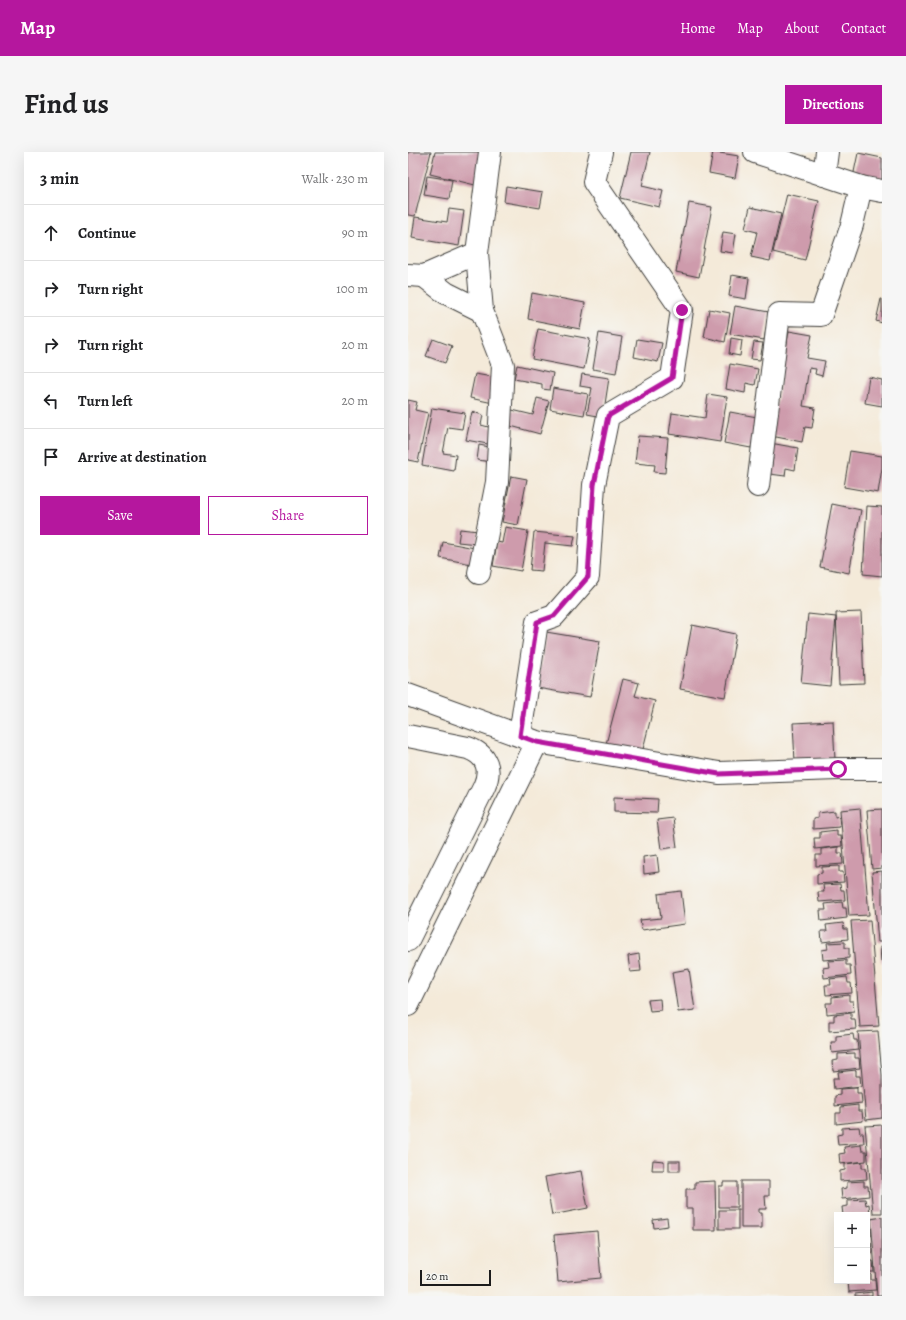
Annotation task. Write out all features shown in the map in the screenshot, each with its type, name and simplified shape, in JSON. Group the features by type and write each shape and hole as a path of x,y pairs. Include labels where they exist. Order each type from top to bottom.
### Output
{"street":[{"path":"479,573 497,482 503,365 482,312 477,253 490,152"},
{"path":"408,1005 529,739 537,622 554,616 588,577 594,485 608,416 672,378 682,310 594,182 602,152"},
{"path":"755,152 872,189 852,225 821,315 779,314 758,486"},
{"path":"824,174 827,152"},
{"path":"416,276 477,253"},
{"path":"416,276 482,312"},
{"path":"408,695 529,739 719,774 838,769 882,769"},
{"path":"408,736 468,748 476,751 486,762 488,779 408,940"}],"building":[{"path":"408,152 431,152 415,216 408,215"},
{"path":"435,152 483,152 475,185 430,174"},
{"path":"631,152 650,152 642,186 663,191 659,207 620,198"},
{"path":"713,152 739,156 735,178 709,173"},
{"path":"858,153 882,158 882,183 853,177"},
{"path":"427,176 452,180 449,199 424,195"},
{"path":"506,186 543,192 540,208 504,202"},
{"path":"787,194 819,201 805,260 773,252"},
{"path":"689,203 712,207 699,277 676,272"},
{"path":"750,207 781,214 770,261 751,257 757,232 745,229"},
{"path":"449,209 464,211 459,246 412,238 415,217 447,222"},
{"path":"723,232 736,234 733,253 720,251"},
{"path":"732,275 749,278 746,299 729,296"},
{"path":"532,293 585,303 580,329 528,319"},
{"path":"882,299 882,323 876,321"},
{"path":"735,306 769,312 764,340 730,334"},
{"path":"709,309 730,313 725,342 704,337"},
{"path":"538,329 590,339 584,369 532,359"},
{"path":"789,331 812,335 807,358 825,361 822,376 815,374 816,369 809,368 803,406 815,408 812,428 805,427 802,442 771,436"},
{"path":"599,333 622,337 616,373 593,369"},
{"path":"731,338 742,340 740,356 729,354"},
{"path":"433,339 452,346 445,363 426,356"},
{"path":"637,339 662,343 658,362 634,357"},
{"path":"754,342 763,343 760,360 751,359"},
{"path":"730,364 758,369 755,385 746,383 745,393 726,389"},
{"path":"517,365 553,373 550,390 542,389 542,384 514,379"},
{"path":"475,374 498,378 493,403 470,398"},
{"path":"582,374 609,378 603,417 587,414 592,388 580,386"},
{"path":"869,377 882,380 882,406 865,403"},
{"path":"553,388 588,394 584,415 550,409"},
{"path":"708,394 727,397 720,442 669,434 672,413 705,418"},
{"path":"537,398 549,401 540,434 507,425 512,410 533,415"},
{"path":"408,400 417,402 415,410 428,413 418,462 408,460"},
{"path":"432,408 465,413 462,429 448,427 443,453 456,455 454,471 422,465"},
{"path":"472,412 483,415 481,425 496,429 493,445 466,440"},
{"path":"730,412 757,417 751,448 724,443"},
{"path":"638,436 668,438 665,473 654,472 655,465 635,463"},
{"path":"770,443 798,448 795,470 786,468 785,476 770,474 773,458 768,457"},
{"path":"479,445 495,448 493,462 477,460"},
{"path":"850,451 882,456 882,468 878,493 844,487"},
{"path":"511,476 527,479 518,525 502,522"},
{"path":"832,504 861,510 849,573 820,567"},
{"path":"867,506 882,507 882,576 863,574"},
{"path":"505,527 528,531 521,571 493,566 497,542 502,543"},
{"path":"460,529 478,531 477,544 458,542"},
{"path":"534,532 575,536 573,546 545,543 542,571 530,570"},
{"path":"443,542 480,549 477,565 440,558"},
{"path":"861,612 864,683 839,684 836,613"},
{"path":"808,614 836,617 830,686 801,683"},
{"path":"692,625 736,634 725,697 680,689"},
{"path":"546,632 600,641 590,697 537,688"},
{"path":"623,679 639,683 635,696 655,701 642,753 606,744"},
{"path":"833,721 835,760 795,762 793,723"},
{"path":"614,797 658,799 657,813 614,812"},
{"path":"860,808 869,915 849,916 840,810"},
{"path":"882,809 882,868 872,869 867,810"},
{"path":"835,811 835,817 839,816 840,827 813,829 813,819 818,818 818,813"},
{"path":"673,818 677,847 661,849 657,820"},
{"path":"837,830 837,836 841,836 842,846 815,849 814,838 820,838 820,832"},
{"path":"838,847 838,853 842,853 843,864 816,866 816,855 821,855 821,849"},
{"path":"657,855 659,872 644,874 643,857"},
{"path":"839,866 839,872 843,872 844,882 817,884 817,874 822,873 822,867"},
{"path":"882,871 882,942 878,942 872,872"},
{"path":"840,884 841,890 844,890 845,900 819,902 818,892 824,892 823,885"},
{"path":"681,891 685,924 642,930 640,920 661,918 658,894"},
{"path":"842,902 843,908 846,908 847,918 821,921 820,910 826,910 825,904"},
{"path":"870,920 879,1026 860,1027 851,921"},
{"path":"843,923 844,929 847,929 848,939 822,942 821,931 827,931 826,925"},
{"path":"845,942 845,948 849,948 849,958 823,960 822,950 828,949 827,943"},
{"path":"882,946 882,962 881,962 880,947"},
{"path":"639,954 641,971 630,972 628,956"},
{"path":"846,960 846,965 850,965 851,975 824,978 823,968 829,967 828,961"},
{"path":"689,969 695,1010 678,1012 672,972"},
{"path":"847,977 848,983 851,983 852,993 826,995 825,985 831,985 830,979"},
{"path":"849,995 849,1001 853,1001 854,1011 827,1014 826,1003 832,1003 832,997"},
{"path":"660,999 661,1010 650,1011 648,1000"},
{"path":"851,1013 851,1019 855,1019 856,1029 829,1031 829,1021 834,1021 834,1015"},
{"path":"878,1031 882,1075 882,1118 866,1120 858,1032"},
{"path":"853,1034 854,1040 857,1040 858,1050 832,1053 831,1042 836,1042 836,1036"},
{"path":"855,1053 855,1058 859,1058 860,1068 833,1071 832,1061 838,1060 838,1054"},
{"path":"856,1070 856,1076 860,1076 861,1086 834,1089 833,1078 839,1078 838,1072"},
{"path":"857,1088 857,1093 861,1093 862,1103 835,1106 835,1096 840,1095 840,1089"},
{"path":"858,1105 858,1111 862,1111 863,1121 836,1124 836,1113 841,1113 841,1107"},
{"path":"882,1125 882,1213 873,1213 865,1126"},
{"path":"859,1127 860,1133 863,1133 864,1143 838,1145 837,1135 842,1134 842,1128"},
{"path":"861,1145 862,1151 866,1151 866,1161 840,1164 839,1154 845,1153 844,1147"},
{"path":"653,1160 664,1161 664,1170 652,1170"},
{"path":"669,1161 680,1161 680,1171 669,1171"},
{"path":"862,1162 862,1168 866,1168 867,1179 840,1181 840,1171 845,1170 845,1164"},
{"path":"581,1171 588,1208 552,1215 545,1177"},
{"path":"715,1181 716,1230 693,1230 693,1208 686,1208 686,1189 695,1189 695,1182"},
{"path":"741,1181 769,1181 769,1196 765,1196 766,1209 759,1209 759,1213 762,1213 762,1228 741,1228"},
{"path":"864,1181 864,1186 868,1186 869,1196 842,1199 841,1189 847,1188 847,1182"},
{"path":"723,1182 737,1182 737,1207 719,1207 719,1186 723,1186"},
{"path":"865,1199 866,1205 869,1204 870,1212 843,1212 842,1207 848,1206 848,1200"},
{"path":"719,1210 738,1210 738,1229 719,1229"},
{"path":"882,1217 882,1296 877,1296 871,1219"},
{"path":"667,1218 668,1226 654,1228 653,1220"},
{"path":"597,1231 601,1278 558,1282 554,1235"},
{"path":"871,1243 872,1254 870,1254"},
{"path":"870,1261 873,1261 874,1272 870,1272"},
{"path":"870,1274 871,1280 875,1280 876,1290 849,1292 848,1284 870,1284"},
{"path":"872,1292 872,1296 855,1296 855,1294"}],"route":[{"path":"682,310 672,378 608,416 594,485 588,577 554,616 537,622 520,736 537,742 719,774 838,769"}]}
